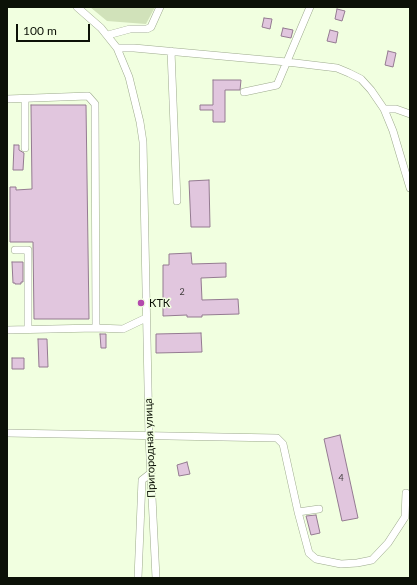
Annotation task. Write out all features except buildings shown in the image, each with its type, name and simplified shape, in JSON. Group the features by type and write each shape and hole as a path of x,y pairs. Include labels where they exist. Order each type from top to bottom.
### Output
{"street":[{"name":"Пригородная улица","path":"77,7 94,20 108,35 117,48 135,100 143,142 149,436 156,578"},
{"path":"108,35 130,29 147,29 150,27 160,7"},
{"path":"244,92 277,85 310,7"},
{"path":"117,48 171,51 287,62 337,68 349,73 361,79 384,108 393,131 410,188"},
{"path":"171,51 177,201"},
{"path":"7,100 88,96 95,104 96,328"},
{"path":"25,99 25,148"},
{"path":"384,108 396,109 410,114"},
{"path":"15,250 28,250 28,329"},
{"path":"7,330 96,328 124,329 146,318"},
{"path":"7,433 276,438 283,444 309,553 316,559 341,564 372,560 388,543 404,516 406,493"},
{"path":"138,578 142,480 151,473"},
{"path":"298,512 319,509"}],"green space":[{"path":"90,7 155,7 146,24 107,21"}],"place":[{"name":"КТК","path":"141,303"}]}
